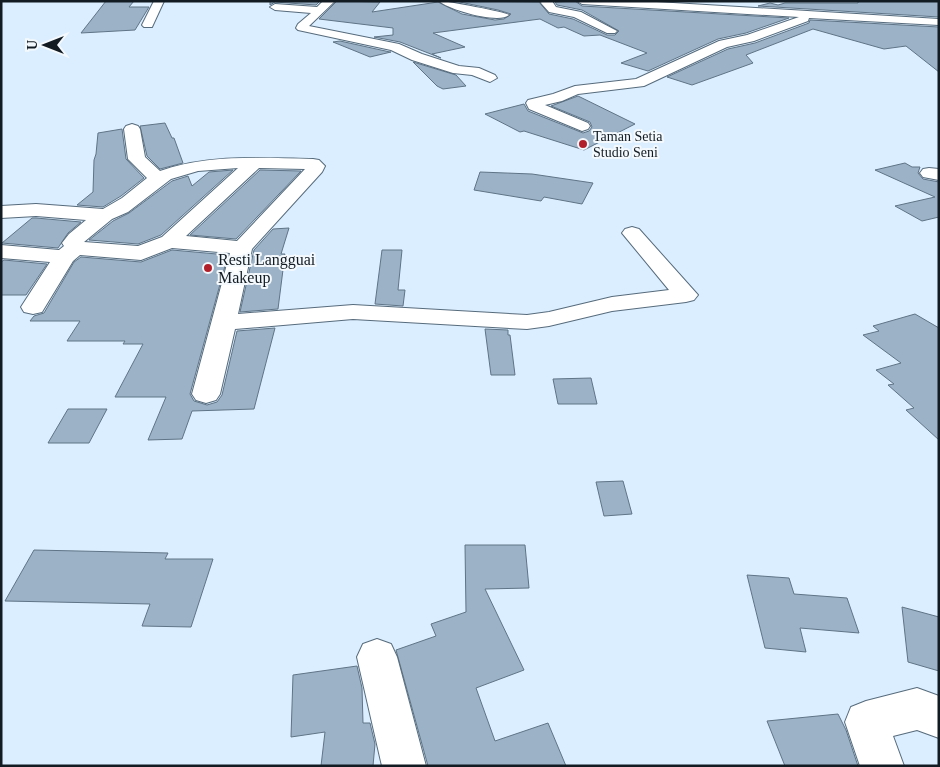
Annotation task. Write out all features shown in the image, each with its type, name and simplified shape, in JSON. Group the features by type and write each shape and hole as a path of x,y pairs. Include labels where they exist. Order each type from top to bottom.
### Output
{"street":[{"path":"148,25 159,1"},
{"path":"444,1 465,10 502,15"},
{"path":"547,1 547,4 553,10 577,14 611,31"},
{"path":"582,1 939,22"},
{"path":"275,7 325,5"},
{"path":"325,5 302,28 395,47 422,59 490,78"},
{"path":"637,5 651,16"},
{"path":"842,5 855,11 858,17"},
{"path":"582,126 534,106 533,103 556,98 575,90 639,83 723,44 750,38 814,14"},
{"path":"132,129 137,159 158,179"},
{"path":"1,251 141,253 169,241 253,164"},
{"path":"33,307 76,238 105,215 114,211 158,179 178,171 208,166 313,164 317,167 242,248 206,394"},
{"path":"1,212 36,210 105,215"},
{"path":"224,322 353,312 526,322 549,319 612,304 686,294 632,233"},
{"path":"169,241 242,248"},
{"path":"377,658 404,766"},
{"path":"882,766 866,722 917,709 939,717"}],"building":[{"path":"106,1 134,1 129,7 149,7 135,30 81,33"},
{"path":"270,1 320,1 316,5 275,2 270,5"},
{"path":"337,1 380,2 372,12 438,2 462,14 495,20 504,19 511,14 455,1 539,2 549,14 573,19 607,35 615,35 619,31 582,10 557,5 555,2 575,1 582,6 789,18 746,33 718,39 648,71 621,63 647,53 600,35 584,36 564,27 558,28 540,19 433,33 465,47 432,54 441,58 400,42 374,37 393,35 393,28 319,19"},
{"path":"858,1 939,1 939,17 758,6 770,3 778,5 785,3 858,3"},
{"path":"810,20 939,27 939,72 906,46 884,49 813,29 746,55 753,63 692,85 667,77 728,49 755,43 809,23"},
{"path":"340,41 391,52 370,57 333,42"},
{"path":"413,62 456,75 466,86 443,89 437,86"},
{"path":"578,96 635,124 584,150 524,131 520,132 485,114 524,104 528,111 583,133 589,131 592,127 590,122 551,106"},
{"path":"165,123 172,138 174,138 183,163 160,169 147,156 140,126"},
{"path":"122,129 126,159 144,178 103,207 77,205 93,192 94,160 98,133"},
{"path":"905,163 912,167 920,167 918,173 923,179 939,182 939,217 922,221 895,206 935,197 875,170"},
{"path":"233,170 161,235 138,244 89,240 113,221 129,213 172,181 188,176 192,186 209,172"},
{"path":"260,170 301,171 236,239 190,235"},
{"path":"480,172 532,174 593,183 582,204 544,197 541,201 474,190"},
{"path":"32,218 81,222 68,233 58,248 2,243"},
{"path":"289,228 281,254 285,254 278,309 240,312 254,250 273,229"},
{"path":"172,250 228,255 190,394 194,401 207,405 217,402 222,395 237,331 275,328 254,409 192,411 182,439 148,440 166,397 115,397 143,344 123,344 125,341 67,341 80,321 30,321 34,316 44,313 74,262 81,257 141,262"},
{"path":"382,250 402,250 398,290 405,290 403,306 375,304"},
{"path":"4,260 47,264 26,295 1,295 1,262"},
{"path":"915,314 939,328 939,440 906,410 914,408 888,385 894,384 876,370 901,363 863,335 879,331 873,326"},
{"path":"485,329 508,330 515,375 491,375"},
{"path":"591,378 597,404 558,404 553,379"},
{"path":"68,409 107,409 89,443 48,443"},
{"path":"623,481 632,514 604,516 596,482"},
{"path":"465,545 525,545 529,588 485,589 524,670 476,688 495,741 548,723 566,766 428,766 396,650 436,636 431,624 466,612"},
{"path":"34,550 168,553 165,559 213,559 191,627 142,626 150,604 5,601"},
{"path":"747,575 789,578 794,594 847,598 859,633 800,628 806,652 765,648"},
{"path":"902,607 939,617 939,671 908,662"},
{"path":"357,666 362,688 363,723 370,723 375,744 373,766 321,766 325,732 291,737 293,675"},
{"path":"838,714 846,730 858,766 785,766 767,721"}],"place":[{"name":"Taman Setia Studio Seni","path":"583,144"},
{"name":"Resti Langguai Makeup","path":"208,268"}]}
